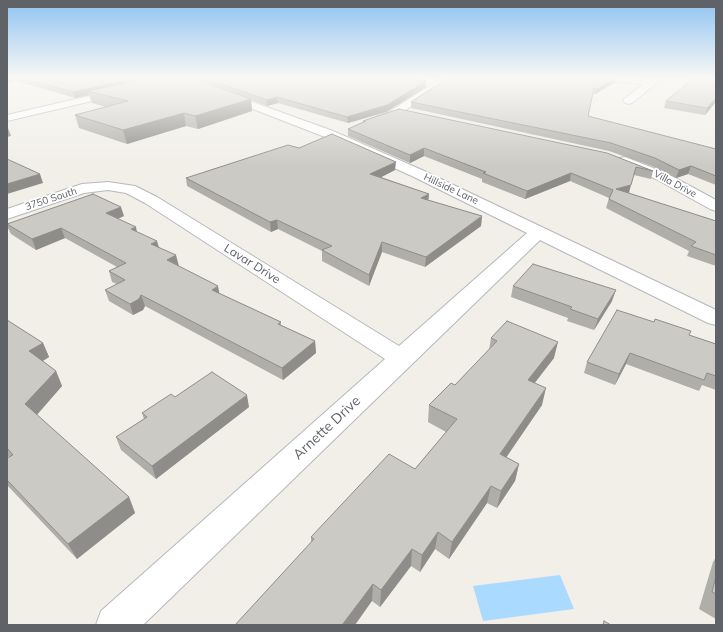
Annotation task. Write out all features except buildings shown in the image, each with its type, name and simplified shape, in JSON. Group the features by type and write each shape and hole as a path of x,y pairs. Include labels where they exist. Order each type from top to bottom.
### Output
{"street":[{"path":"7,118 52,107"},
{"name":"Hillside Lane","path":"255,107 329,134 417,173 716,318"},
{"path":"367,124 403,107"},
{"path":"399,110 414,114"},
{"path":"329,134 344,130"},
{"name":"Villa Drive","path":"616,158 661,176 716,206"},
{"name":"Lavar Drive","path":"96,187 119,186 130,189 151,200 401,358"},
{"name":"3750 South","path":"7,214 64,194 96,187"},
{"name":"Arnette Drive","path":"115,625 539,231"}],"water":[{"path":"560,575 574,609 483,621 473,586"}]}
